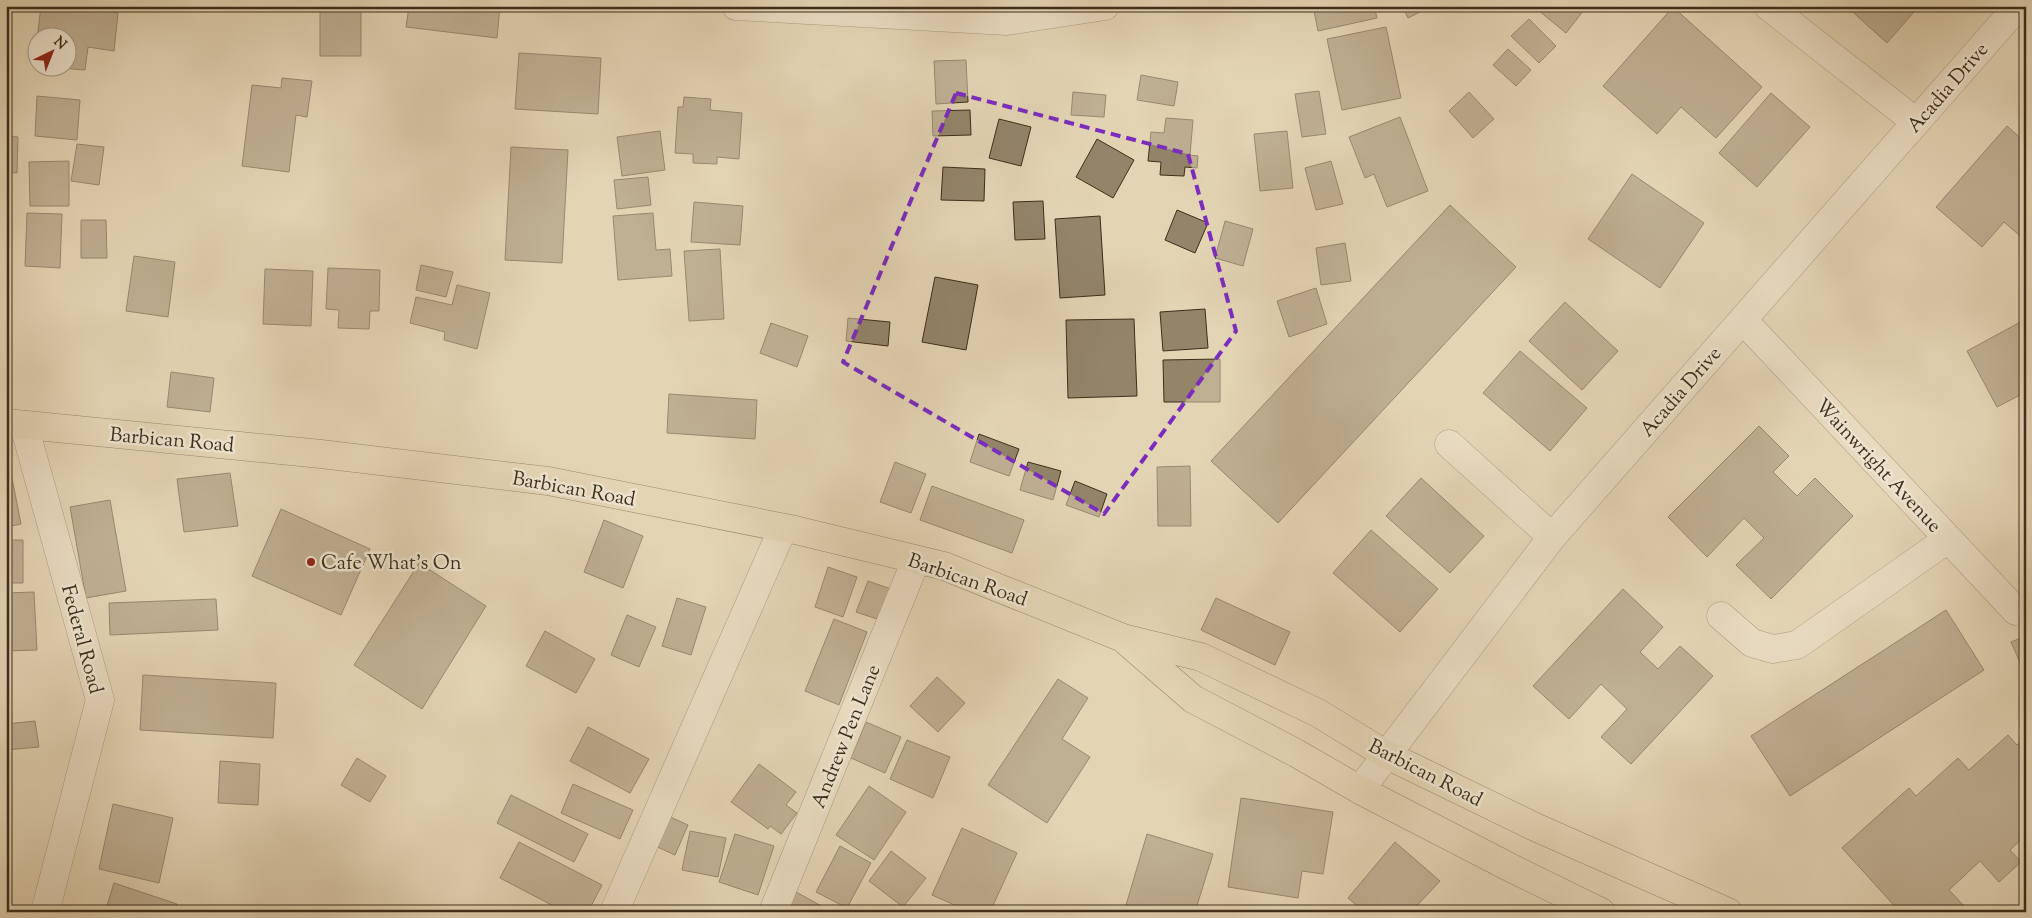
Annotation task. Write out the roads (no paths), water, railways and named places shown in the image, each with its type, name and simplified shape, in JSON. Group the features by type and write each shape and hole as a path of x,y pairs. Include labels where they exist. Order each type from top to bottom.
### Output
{"main road":[{"name":"Barbican Road","path":"15,424 321,454 548,481 783,528 944,566 1123,638 1201,657 1318,713 1385,754 1535,827 1728,912"},
{"name":"Barbican Road","path":"1123,638 1193,699 1296,753 1360,790 1601,912"}],"street":[{"path":"736,6 1007,21 1105,6"},
{"path":"1768,6 1916,122"},
{"name":"Acadia Drive","path":"1360,790 1385,754 1552,537 2018,6"},
{"name":"Wainwright Avenue","path":"1743,320 2016,611"},
{"name":"Federal Road","path":"15,424 100,700 45,912"},
{"path":"1449,444 1552,537"},
{"path":"614,912 783,528"},
{"path":"1721,616 1752,643 1773,649 1797,645 1948,539"},
{"name":"Andrew Pen Lane","path":"773,912 916,560"}],"place":[{"name":"Cafe What's On","path":"311,562"}]}
